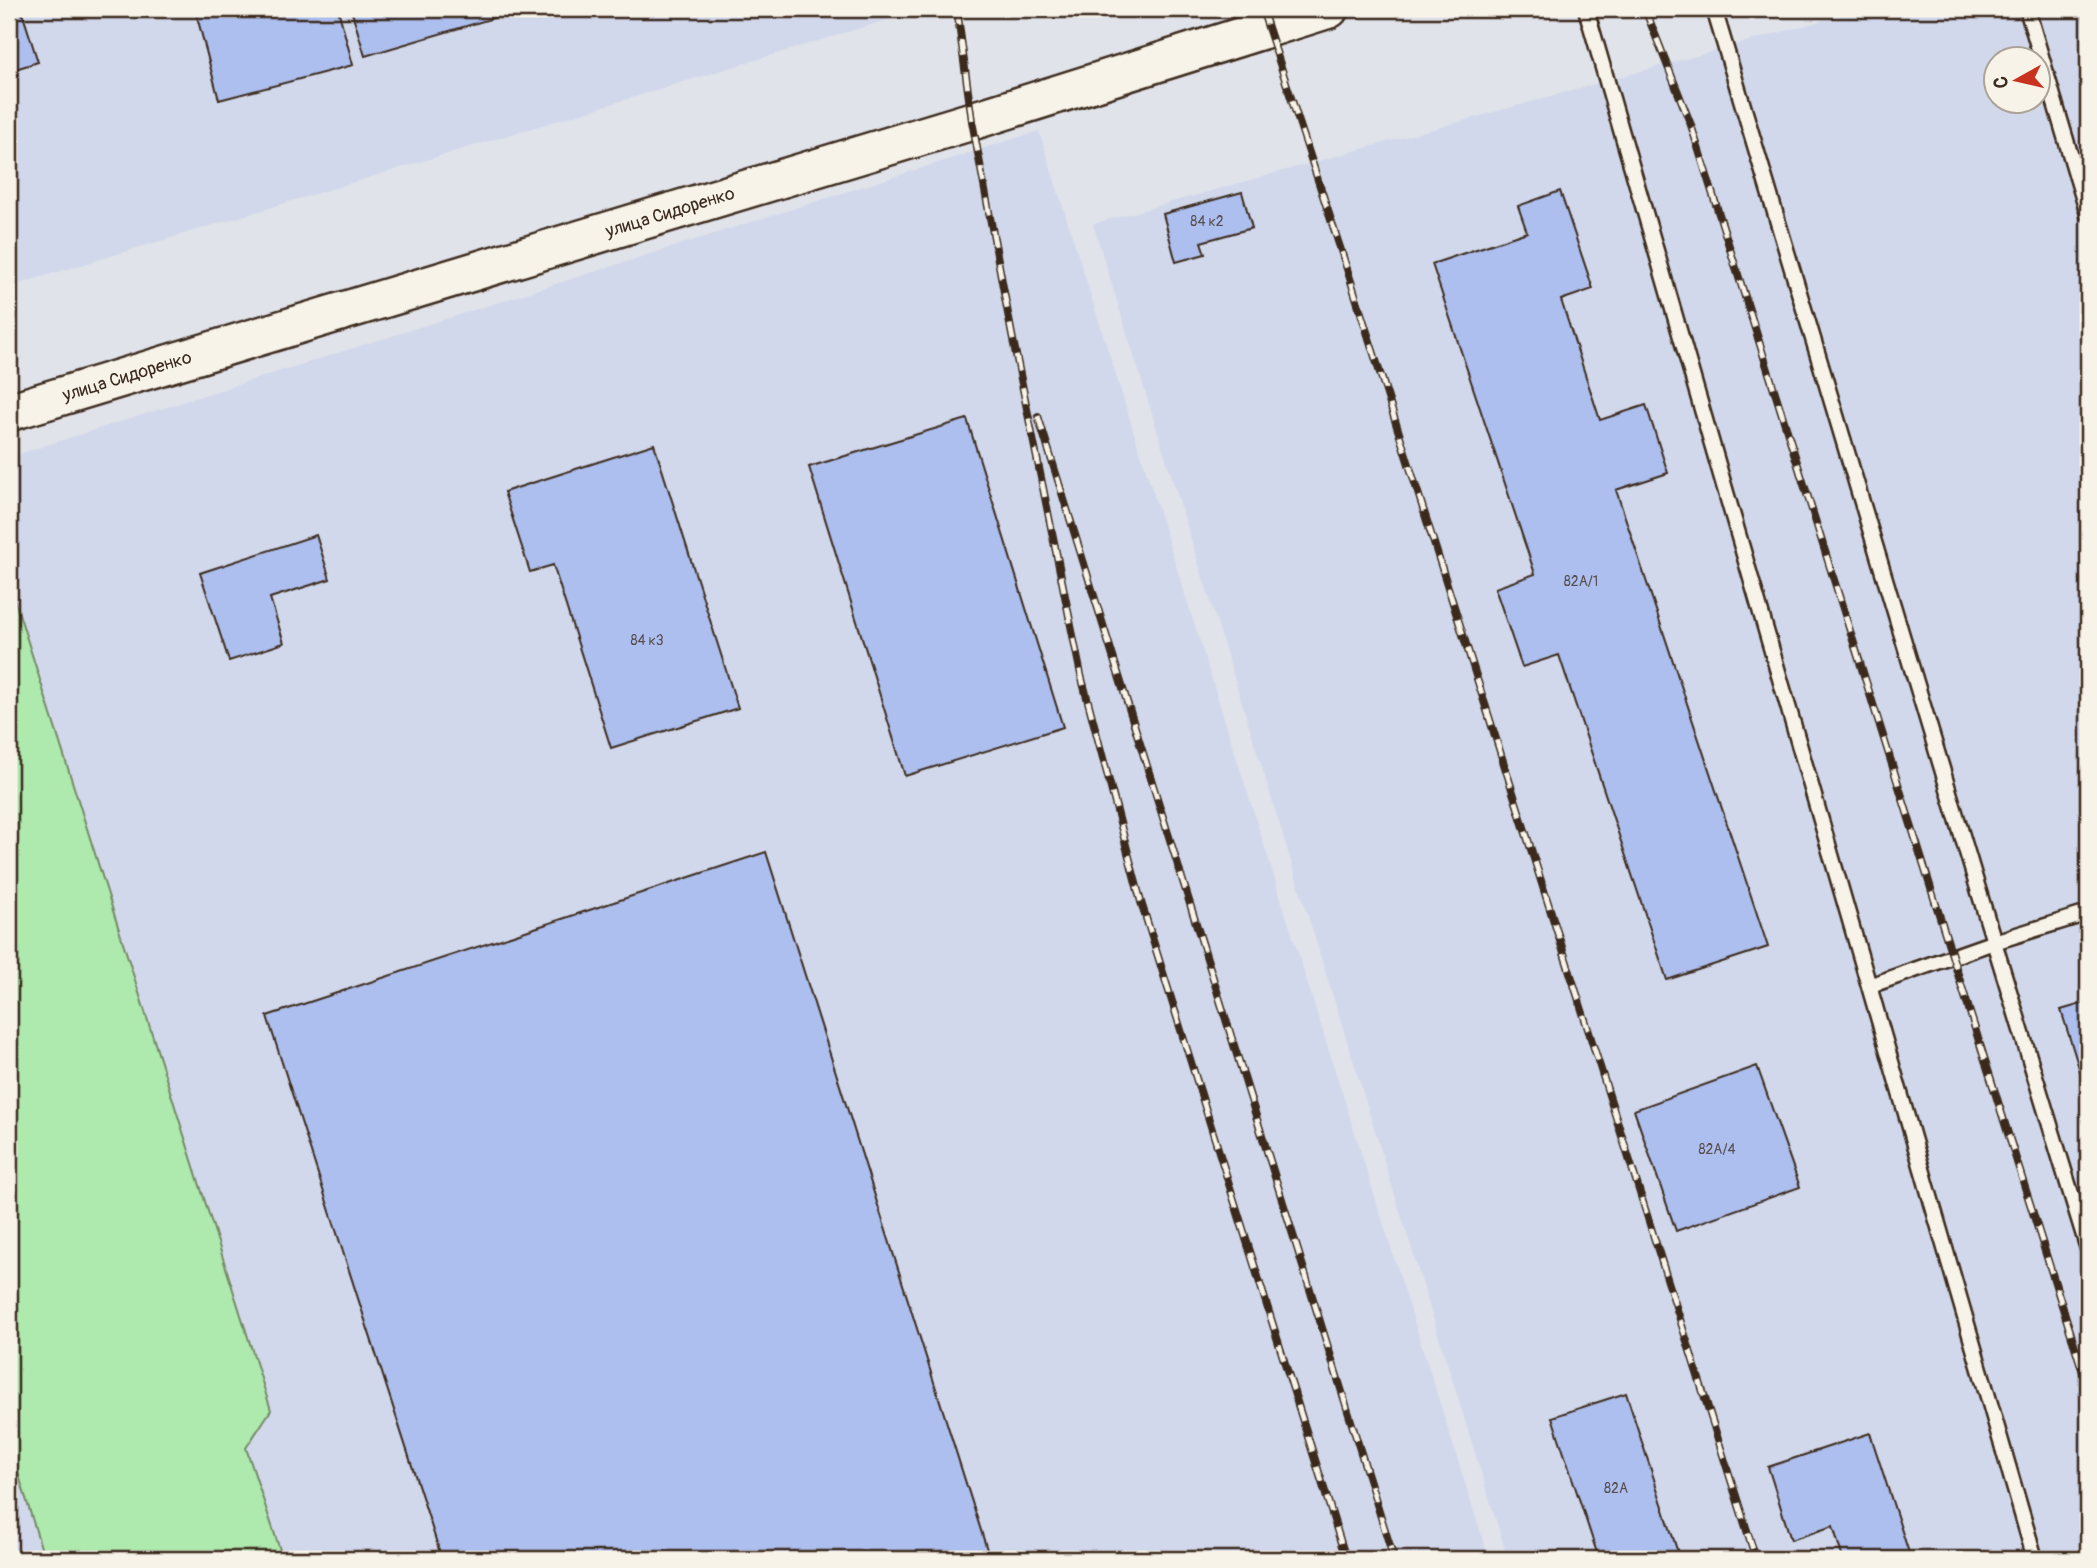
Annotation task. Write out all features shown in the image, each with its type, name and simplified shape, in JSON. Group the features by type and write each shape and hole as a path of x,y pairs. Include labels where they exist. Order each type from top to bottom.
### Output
{"street":[{"name":"улица Сидоренко","path":"11,406 972,121 1329,9"}],"lane":[{"path":"1586,9 2035,1559"},
{"path":"1713,9 2088,1249"},
{"path":"2027,9 2088,214"},
{"path":"1870,986 1994,942 2088,913"}],"shaded area":[{"path":"9,9 908,9 910,13 9,287"},
{"path":"1864,9 2088,9 2088,1559 1508,1559 1093,224"},
{"path":"1039,131 1489,1559 9,1559 9,457"}],"green space":[{"path":"9,582 271,1410 246,1448 283,1559 109,1559 43,1554 9,1443"}],"building":[{"path":"9,9 21,9 38,62 9,71"},
{"path":"195,9 338,9 353,65 219,100"},
{"path":"351,9 524,9 365,56"},
{"path":"2081,9 2088,9 2088,31"},
{"path":"1560,191 1593,289 1561,300 1600,420 1646,405 1668,473 1616,490 1768,947 1667,980 1559,655 1522,667 1495,588 1535,574 1432,264 1527,232 1518,206"},
{"path":"1242,192 1252,228 1201,242 1205,254 1176,262 1163,214"},
{"path":"967,419 1063,727 905,776 809,467"},
{"path":"654,444 738,708 611,748 553,565 530,572 504,492"},
{"path":"316,535 330,579 270,598 284,643 229,661 200,573"},
{"path":"766,852 990,1559 442,1559 267,1016"},
{"path":"2088,1002 2088,1097 2061,1010"},
{"path":"1757,1066 1800,1187 1676,1231 1634,1110"},
{"path":"1626,1393 1680,1559 1599,1559 1552,1417"},
{"path":"1870,1433 1911,1559 1843,1559 1833,1526 1791,1540 1768,1467"}],"railway":[{"path":"957,9 972,121 1081,675 1141,902 1346,1559"},
{"path":"1262,9 1756,1559"},
{"path":"1645,9 1691,125 2088,1388"},
{"path":"1038,416 1394,1559"}]}
